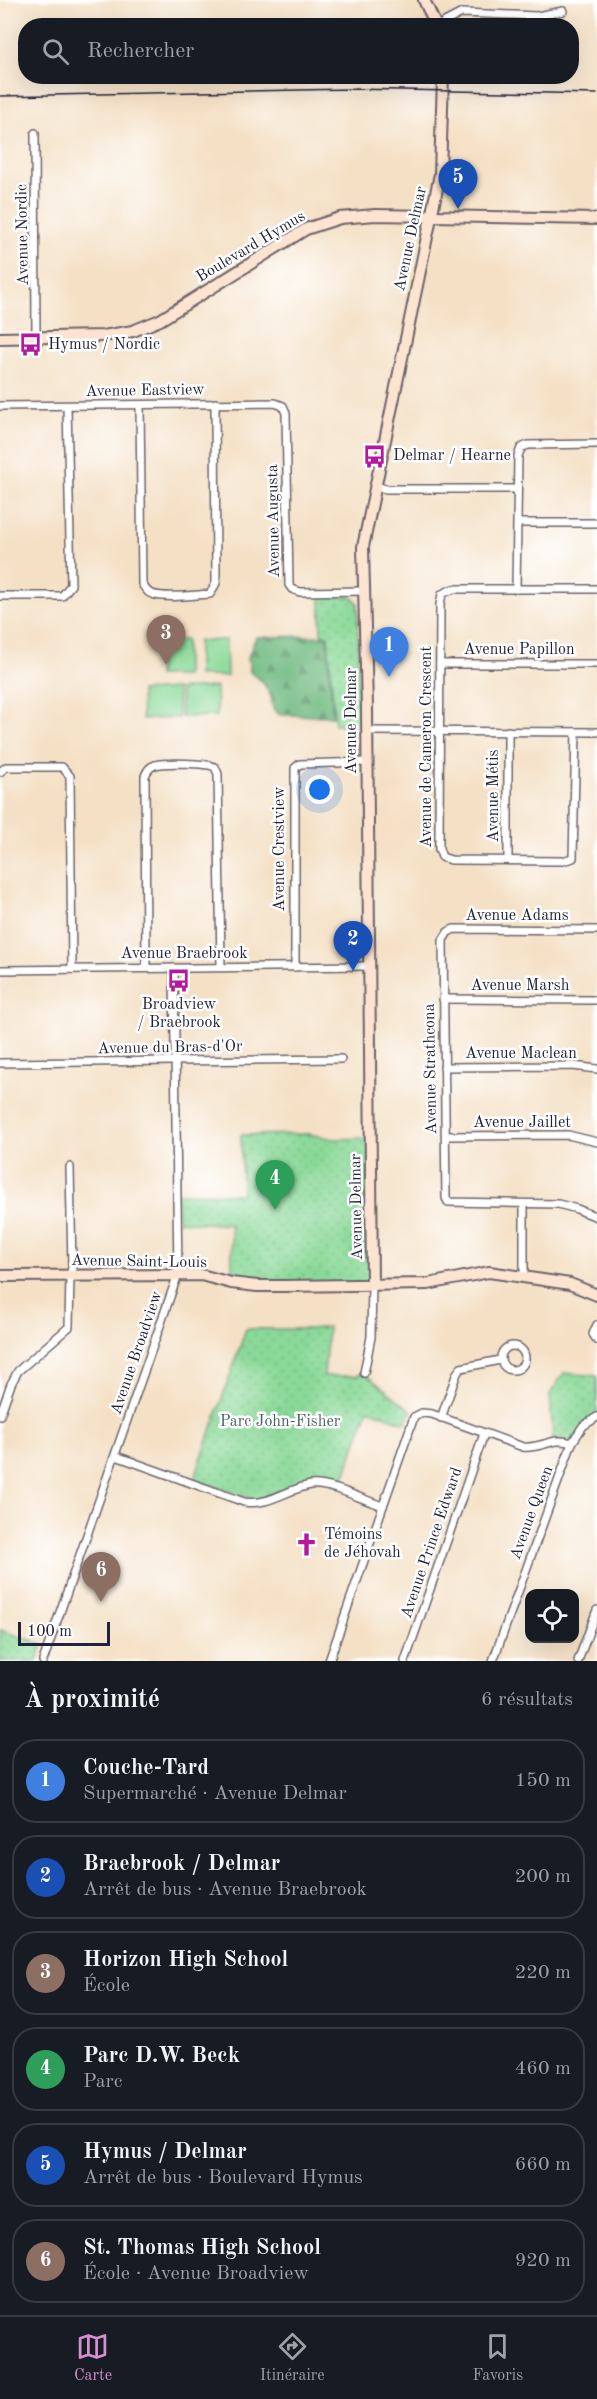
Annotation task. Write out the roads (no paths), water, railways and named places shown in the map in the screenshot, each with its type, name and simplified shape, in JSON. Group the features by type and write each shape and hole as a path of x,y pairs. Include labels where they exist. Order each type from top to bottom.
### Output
{"street":[{"path":"424,0 432,18"},
{"path":"452,18 462,13 537,16 563,11"},
{"name":"Avenue Delmar","path":"364,1373 372,1337 372,1284 368,731 363,546 440,169 442,84"},
{"name":"Avenue Nordic","path":"36,133 36,338"},
{"name":"Boulevard Hymus","path":"0,338 109,336 144,327 174,312 295,235 329,221 355,216 597,219"},
{"path":"140,405 142,584 152,595 185,595 210,594 216,583 215,403"},
{"name":"Avenue Eastview","path":"0,406 275,403 283,406 286,413"},
{"path":"0,596 62,596 71,585 67,406"},
{"name":"Avenue Augusta","path":"286,413 289,585 300,592 365,591"},
{"path":"597,444 528,445 521,448 518,456 516,589 597,589"},
{"path":"375,486 386,489 517,489"},
{"path":"518,523 597,523"},
{"name":"Avenue de Cameron Crescent","path":"516,589 453,589 442,594 440,605 439,849 442,857 451,860 562,861 573,858 576,732"},
{"name":"Avenue Papillon","path":"441,664 597,664"},
{"path":"368,731 597,732"},
{"name":"Avenue Métis","path":"508,731 508,860"},
{"name":"Avenue Crestview","path":"295,967 295,768 300,764 367,762"},
{"path":"146,968 145,776 148,769 155,765 182,764 209,764 215,767 218,774 221,968"},
{"path":"0,772 6,767 62,767 70,776 72,969"},
{"name":"Avenue Adams","path":"443,940 448,932 454,929 597,930"},
{"name":"Avenue Strathcona","path":"443,940 446,1198 448,1202 453,1203 524,1205"},
{"name":"Avenue Braebrook","path":"0,970 369,966"},
{"name":"Avenue Broadview","path":"43,1661 178,1274 174,968"},
{"name":"Avenue Marsh","path":"443,999 597,1000"},
{"name":"Avenue du Bras-d'Or","path":"0,1063 341,1059"},
{"name":"Avenue Maclean","path":"444,1067 573,1066 597,1069"},
{"name":"Avenue Jaillet","path":"446,1136 568,1135 597,1142"},
{"path":"0,1415 18,1371 69,1327 72,1268 70,1167"},
{"path":"524,1277 524,1205 558,1204 597,1217"},
{"name":"Avenue Saint-Louis","path":"0,1276 178,1274 201,1275 257,1286 428,1284 489,1272 570,1284 597,1295"},
{"path":"597,1325 593,1334 597,1340"},
{"path":"441,1418 457,1373 461,1368 500,1360"},
{"path":"329,1661 414,1417 422,1413 532,1448 553,1440 572,1443"},
{"name":"Avenue Queen","path":"493,1661 572,1443 583,1426 597,1417"},
{"name":"Avenue Prince Edward","path":"405,1661 484,1434"},
{"path":"116,1456 244,1502 263,1503 301,1487 322,1485 383,1506"},
{"path":"578,1661 597,1610"}],"tram line":[{"path":"0,96 351,89 597,94"}],"place":[{"name":"Hymus / Delmar","path":"458,209"},
{"name":"Hymus / Nordic","path":"30,345"},
{"name":"Delmar / Hearne","path":"375,456"},
{"name":"Horizon High School","path":"166,665"},
{"name":"Couche-Tard","path":"389,677"},
{"name":"Braebrook / Delmar","path":"353,971"},
{"name":"Broadview / Braebrook","path":"179,980"},
{"name":"Parc D.W. Beck","path":"275,1210"},
{"name":"Témoins de Jéhovah","path":"306,1544"},
{"name":"St. Thomas High School","path":"101,1602"}],"park label":[{"name":"Parc John-Fisher","path":"280,1422"}]}
